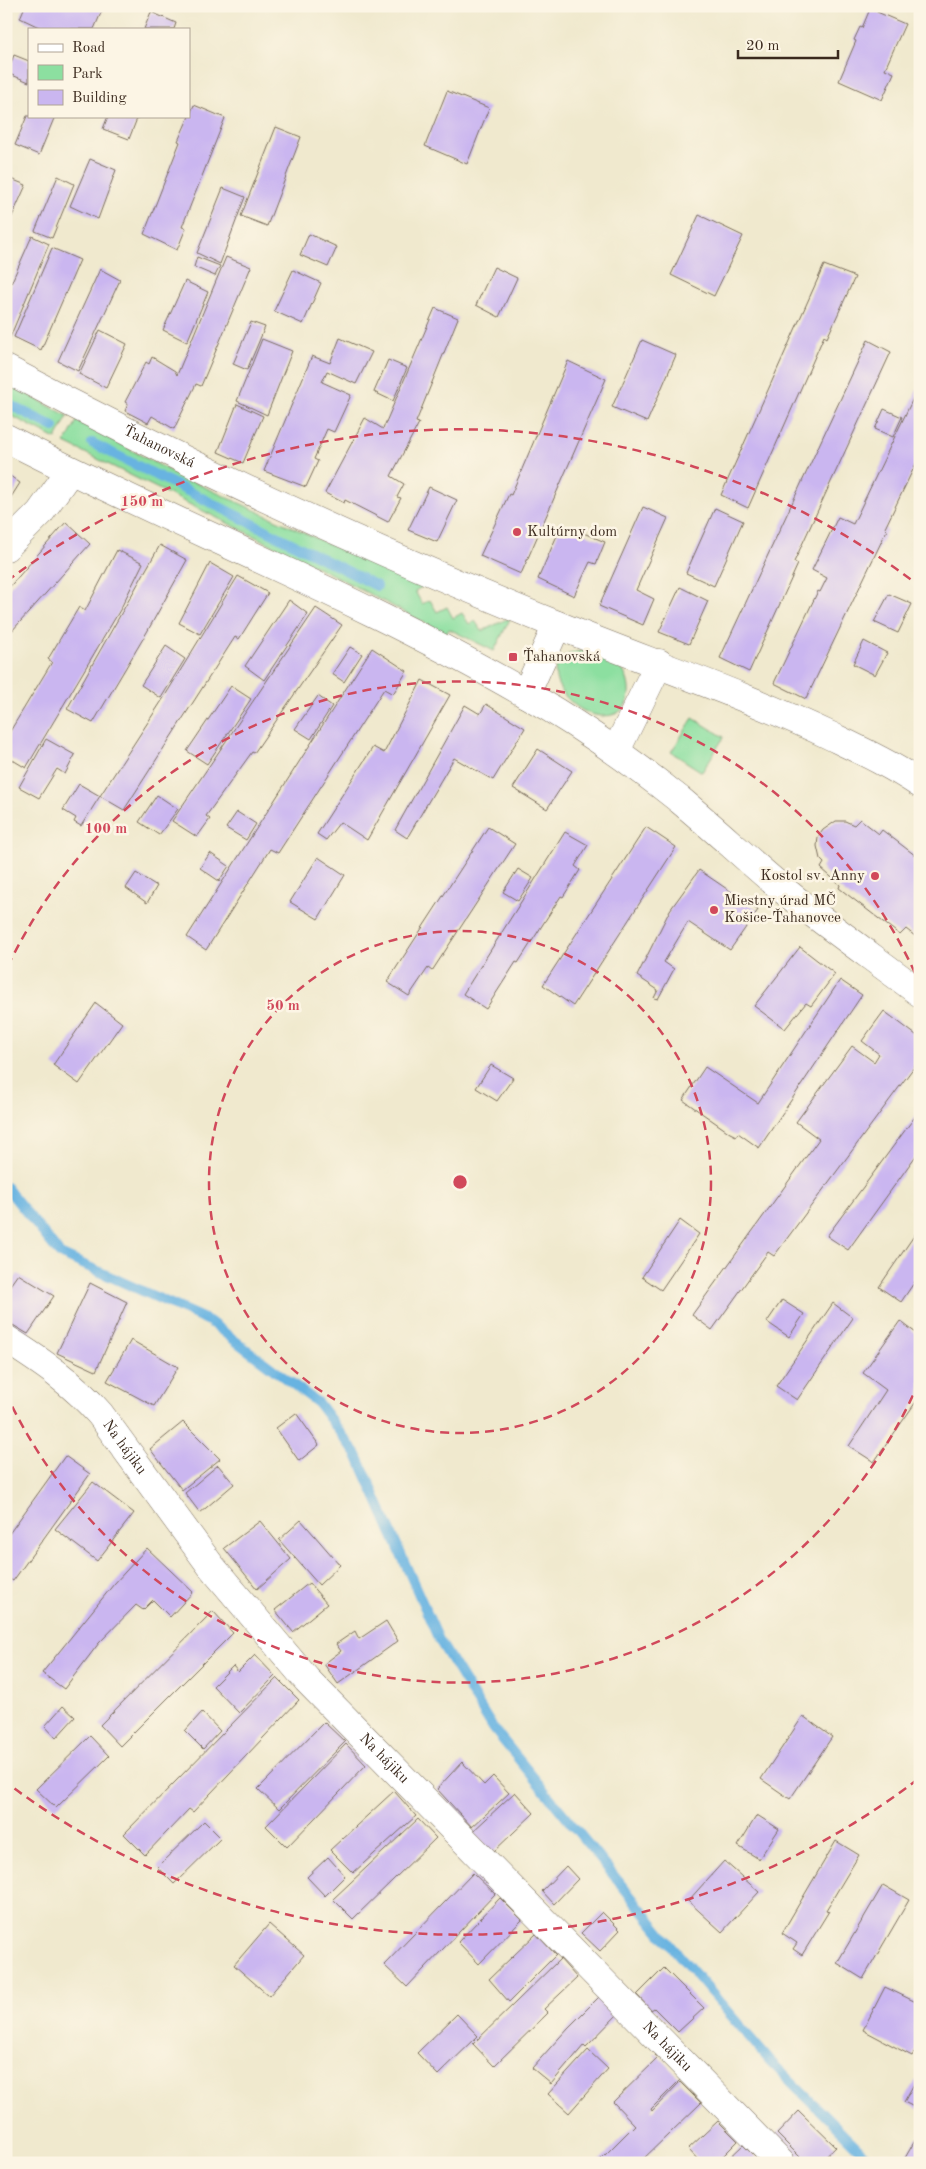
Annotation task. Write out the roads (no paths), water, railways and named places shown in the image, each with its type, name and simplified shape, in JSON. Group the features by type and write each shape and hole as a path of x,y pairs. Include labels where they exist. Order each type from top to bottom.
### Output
{"street":[{"name":"Ťahanovská","path":"6,369 160,448 421,568 557,625 784,713 896,768 920,784"},
{"path":"6,438 70,471 204,531 395,623 526,694 616,752 680,800 788,893 920,993"},
{"path":"6,547 40,513 70,471"},
{"path":"526,694 557,625"},
{"path":"616,752 660,664"},
{"name":"Na hájiku","path":"6,1339 58,1372 84,1395 100,1414 211,1566 307,1680 781,2163"}],"waterway":[{"path":"6,403 54,427"},
{"path":"92,443 377,586"},
{"path":"6,1187 60,1254 209,1321 318,1403 357,1455 439,1640 493,1728 673,1948 770,2061 873,2163"}],"place":[{"name":"Kultúrny dom","path":"517,532"},
{"name":"Ťahanovská","path":"513,657"},
{"name":"Kostol sv. Anny","path":"875,876"},
{"name":"Miestny úrad MČ Košice-Ťahanovce","path":"714,910"}]}
